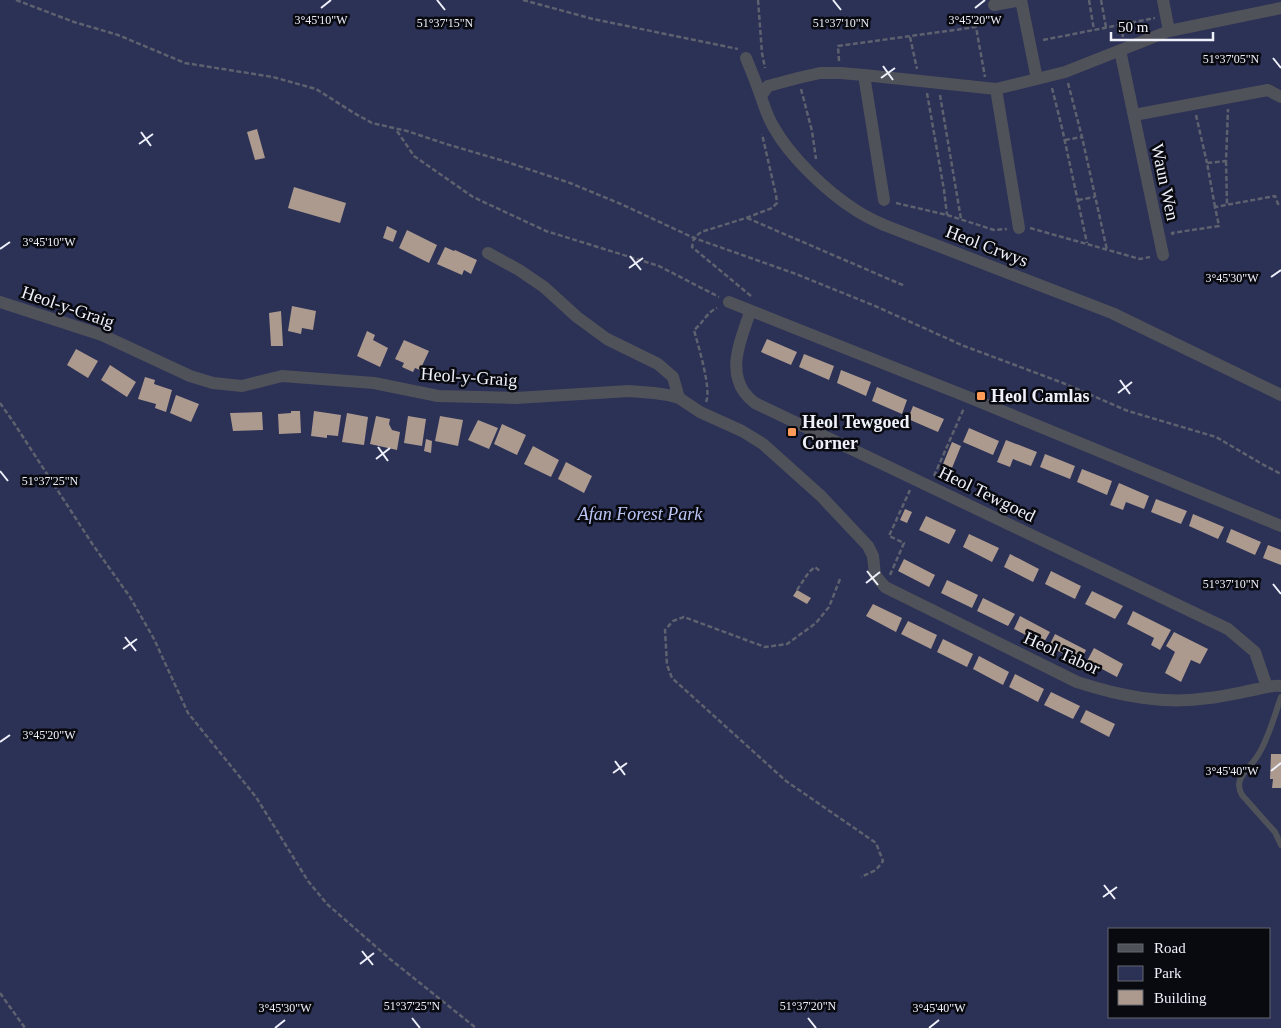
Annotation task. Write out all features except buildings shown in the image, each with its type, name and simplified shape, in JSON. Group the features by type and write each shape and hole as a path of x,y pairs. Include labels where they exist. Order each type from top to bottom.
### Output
{"street":[{"path":"994,6 1021,0 1030,42 1043,78"},
{"path":"1163,0 1169,31"},
{"path":"765,91 798,78 820,73 864,75 992,89 1065,72 1169,31 1281,8"},
{"name":"Waun Wen","path":"1120,50 1163,255"},
{"name":"Heol Crwys","path":"745,54 765,91 764,107 774,128 791,152 818,180 857,211 884,225 1112,313 1281,395"},
{"path":"864,75 888,201"},
{"path":"992,89 1019,228"},
{"path":"1134,115 1268,90 1281,96"},
{"path":"488,253 519,270 544,287 577,317 607,339 658,364 673,377 680,398"},
{"name":"Heol-y-Graig","path":"0,302 102,336 190,376 213,383 242,386 282,376 374,383 438,396 516,398 629,392 654,393 680,398 700,412 742,431 763,444 821,496 868,546 873,556 875,576"},
{"path":"729,302 750,312 968,397 1281,526"},
{"name":"Heol Tewgoed","path":"750,312 738,350 736,363 738,379 744,392 755,403 1228,629 1255,652 1267,687"},
{"name":"Heol Tabor","path":"875,576 885,587 1078,682 1104,691 1141,699 1180,702 1281,686"}],"lane":[{"path":"1281,697 1258,756 1248,766 1238,786 1242,795 1275,832 1281,845"}],"path":[{"path":"16,0 74,22 118,35 185,63 273,77 316,89 372,123 408,131 570,183 622,204 694,238 796,274 875,306 964,346 1063,383 1128,411 1216,437 1281,474"},
{"path":"523,0 593,19 745,54"},
{"path":"758,0 765,91"},
{"path":"1088,0 1094,30"},
{"path":"1101,0 1106,27"},
{"path":"1030,42 1166,15"},
{"path":"838,46 976,28 992,89"},
{"path":"910,37 927,82 961,219"},
{"path":"1065,72 1082,137 1107,250"},
{"path":"798,78 812,131 816,159"},
{"path":"1043,78 1065,140 1087,244"},
{"path":"927,82 947,215"},
{"path":"1228,98 1226,161 1228,205"},
{"path":"1174,240 1172,233 1219,226 1194,104"},
{"path":"751,296 692,247 694,238 701,232 746,218 772,208 777,203 761,129"},
{"path":"396,131 414,156 473,198 546,230 659,266 729,302"},
{"path":"1065,140 1082,137"},
{"path":"1207,163 1226,161"},
{"path":"1215,207 1275,196 1278,204 1281,204"},
{"path":"1078,200 1095,197"},
{"path":"888,201 947,215 994,230 1033,228 1055,236 1140,259 1163,255"},
{"path":"746,218 905,286"},
{"path":"700,412 708,398 707,381 694,330 700,326 712,310 729,302"},
{"path":"930,487 968,397"},
{"path":"0,403 93,545 130,597 154,639 188,713 256,797 308,881 327,904 390,959 476,1028"},
{"path":"885,587 904,543 889,536 915,480"},
{"path":"797,590 809,572 815,567 821,572"},
{"path":"840,579 829,607 816,623 787,644 765,648 684,617 672,621 665,630 667,665 672,678 786,781 876,843 883,861 876,870 861,878"},
{"path":"0,993 25,1028"}],"green space":[{"name":"Afan Forest Park","path":"0,0 1281,0 1281,1028 0,1028"}],"place":[{"name":"Heol Camlas","path":"981,396"},
{"name":"Heol Tewgoed Corner","path":"792,432"}]}
